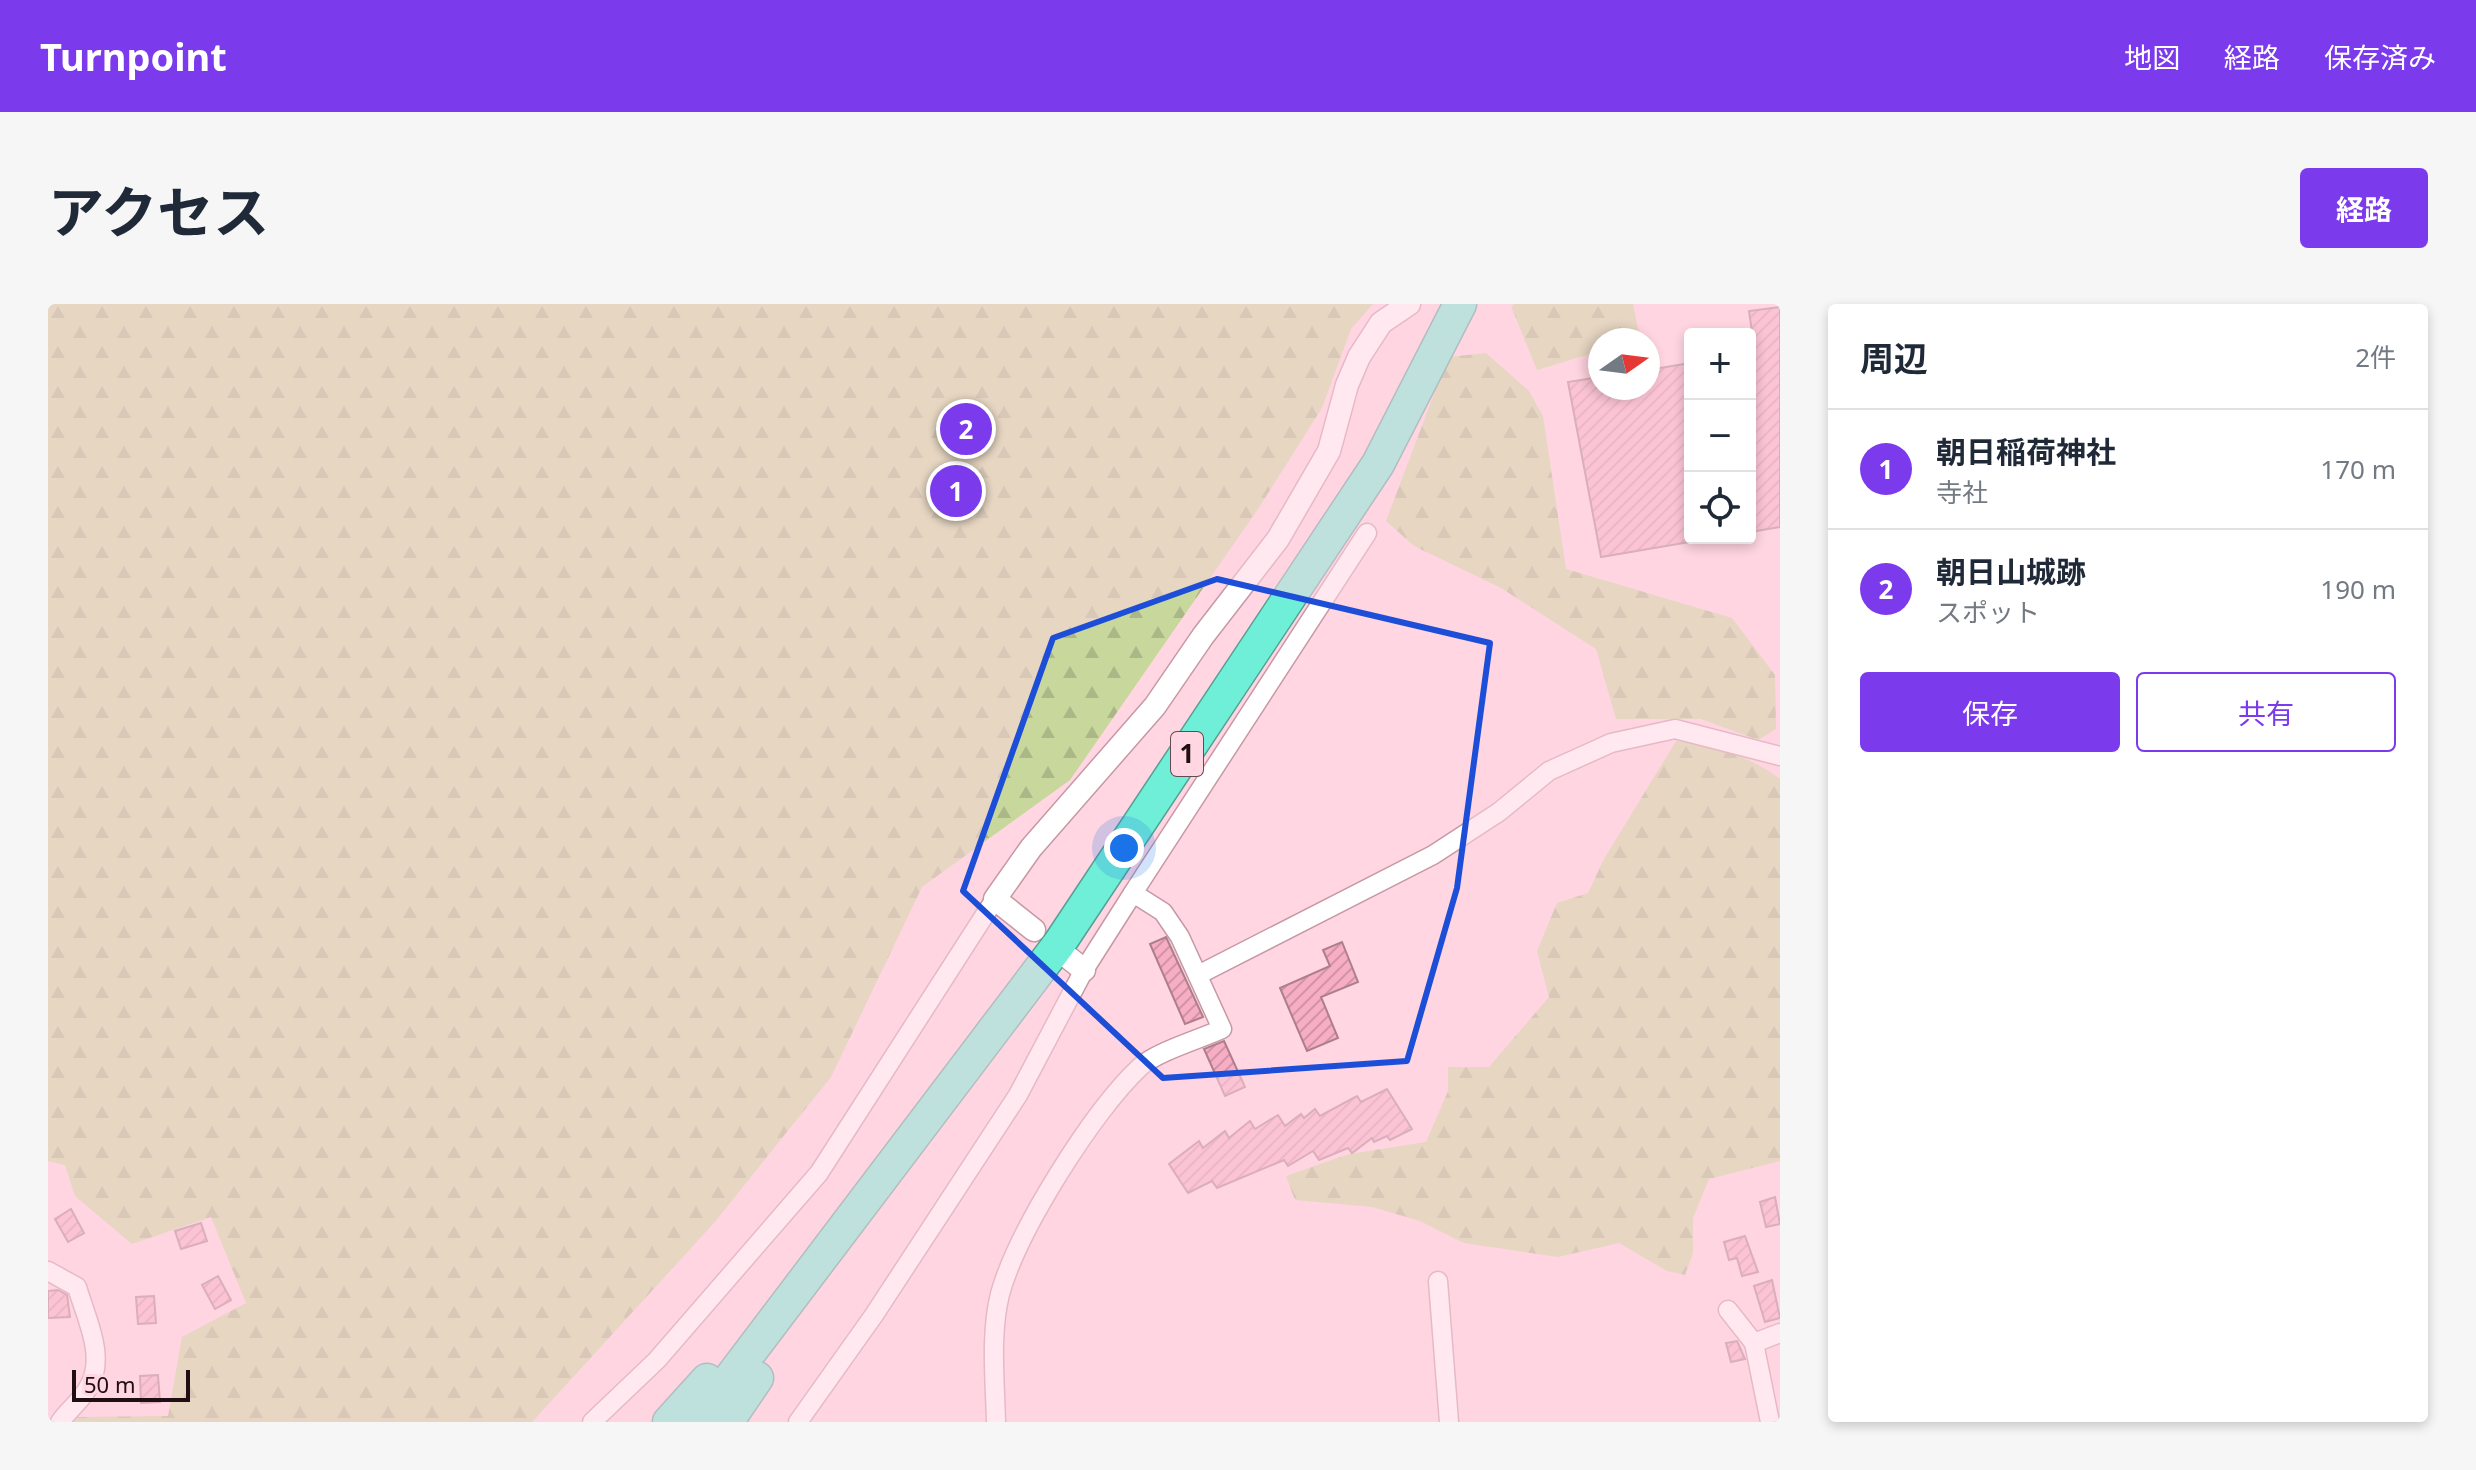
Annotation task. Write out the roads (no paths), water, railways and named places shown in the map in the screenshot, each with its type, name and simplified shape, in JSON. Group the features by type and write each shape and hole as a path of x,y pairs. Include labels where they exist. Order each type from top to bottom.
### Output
{"highway":[{"path":"676,1422 1048,927 1260,615 1360,455 1408,387 1437,304"},
{"name":"1","path":"697,1422 1059,944 1274,625 1378,464 1408,387 1460,304"},
{"path":"727,1422 870,1216 939,1101"},
{"path":"669,1422 722,1364"}],"street":[{"path":"592,1422 657,1360 819,1173 1031,848 1155,706 1203,636 1278,539 1329,451 1347,385 1359,357 1381,323 1409,304"},
{"path":"798,1422 874,1315 1018,1095 1084,970 1367,533"},
{"path":"1198,975 1433,855 1499,812 1549,771 1611,743 1675,729 1780,756"},
{"path":"996,1422 995,1352 1000,1296 1018,1243 1100,1114 1142,1065 1222,1029 1180,937 1163,912 1133,893"},
{"path":"995,899 1034,930"},
{"path":"1065,955 1084,970"},
{"path":"48,1271 77,1287 95,1351 97,1371 87,1390 60,1422"},
{"path":"1438,1281 1449,1422"},
{"path":"1728,1310 1754,1343 1770,1422"},
{"path":"1754,1343 1780,1333"}],"place":[{"name":"朝日山城跡","path":"966,429"},
{"name":"朝日稲荷神社","path":"956,491"}]}
